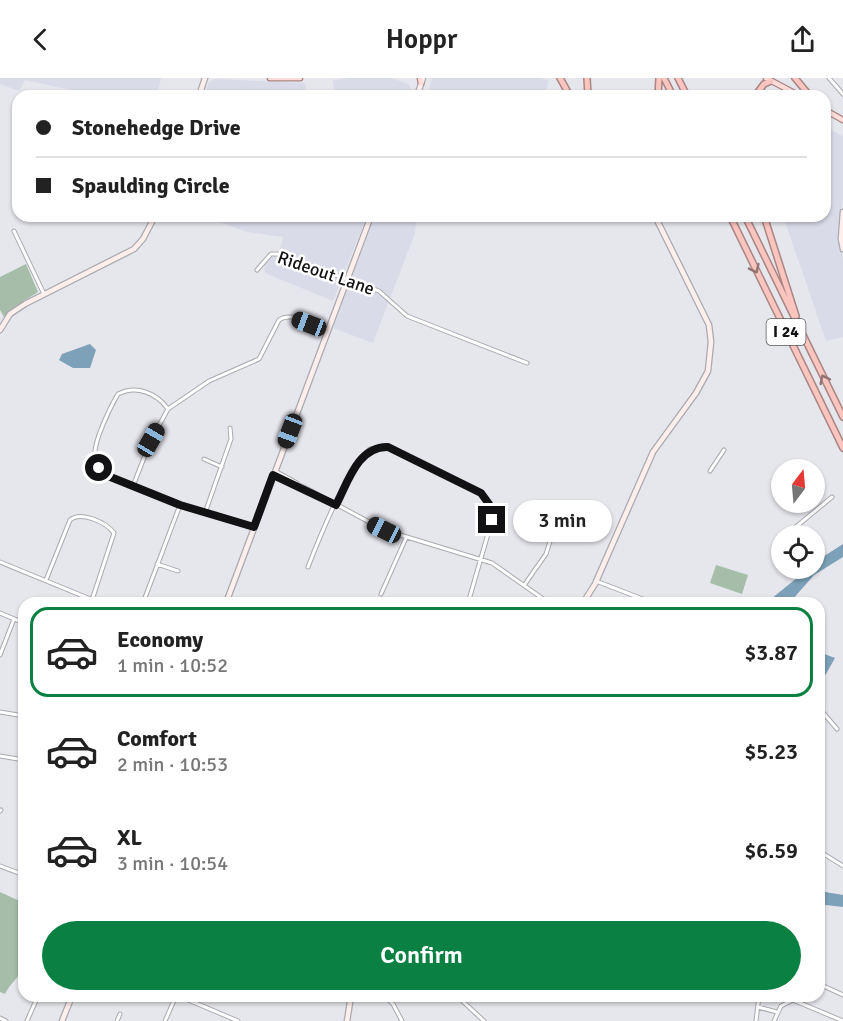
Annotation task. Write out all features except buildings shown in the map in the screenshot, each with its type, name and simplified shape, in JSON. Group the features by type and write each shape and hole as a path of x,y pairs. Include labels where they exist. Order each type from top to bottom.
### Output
{"highway":[{"path":"795,78 805,90"},
{"name":"I 24","path":"731,222 843,448"},
{"name":"I 24","path":"748,222 843,417"},
{"path":"766,222 805,340"}],"main road":[{"path":"270,78 300,78"},
{"path":"769,79 789,90"}],"street":[{"path":"829,78 843,94"},
{"path":"843,212 843,249"},
{"path":"0,330 10,314 44,294 134,249 143,239 152,222"},
{"path":"228,597 369,222"},
{"path":"587,597 596,581 653,452 696,393 708,371 711,342 709,326 658,222"},
{"path":"14,231 44,294"},
{"name":"Rideout Lane","path":"258,270 271,254 279,254 380,291 406,316 528,363"},
{"path":"133,486 151,440 168,409 209,381 259,359 279,320 291,317 328,331"},
{"path":"168,409 159,398 135,389 118,394 94,456 99,468 108,476 180,505 254,527"},
{"path":"205,513 231,439 230,428"},
{"path":"308,567 336,505 364,455 373,448 388,447 473,488 486,498 492,520 470,597"},
{"path":"710,471 724,450"},
{"path":"204,459 222,467"},
{"path":"274,473 406,538 482,559 525,584 541,597"},
{"path":"798,525 832,497"},
{"path":"145,597 180,505"},
{"path":"46,580 70,520 76,516 86,517 110,528 114,533 93,597"},
{"path":"525,584 546,554 554,532"},
{"path":"381,594 406,538"},
{"path":"0,562 85,597"},
{"path":"157,564 178,572"},
{"path":"596,581 638,597"},
{"path":"0,613 18,621"},
{"path":"0,655 14,619"},
{"path":"0,712 18,715"},
{"path":"825,715 837,729"},
{"path":"0,756 18,759"},
{"path":"825,854 843,866"},
{"path":"0,866 18,873"},
{"path":"825,987 843,995"},
{"path":"27,1021 35,1002"},
{"path":"62,1021 70,1002"},
{"path":"165,1021 175,1002"},
{"path":"192,1002 238,1021"},
{"path":"347,1021 350,1002"},
{"path":"391,1002 402,1021"},
{"path":"464,1002 484,1021"},
{"path":"756,1021 758,1002"},
{"path":"774,1021 777,1012 785,1002"},
{"path":"798,1002 843,1021"},
{"path":"758,1007 777,1012"},
{"path":"117,1021 120,1014"},
{"path":"471,1021 477,1016"},
{"path":"0,1018 6,1021"}],"shaded area":[{"path":"0,78 161,78 158,90 71,90 25,80 20,90 16,90 0,84"},
{"path":"392,78 408,84 411,89 334,90 333,80"},
{"path":"432,78 541,78 549,81 546,90 429,90"},
{"path":"215,79 305,83 306,90 206,90 209,82"},
{"path":"831,130 843,136 843,200 839,228 843,262 843,337 826,341 785,222 831,222"},
{"path":"220,222 365,222 333,301 265,273 264,265 280,249 283,237 247,232"},
{"path":"373,222 416,223 415,233 373,343 333,328"}],"green space":[{"path":"26,264 38,292 10,310 4,317 0,310 0,277"},
{"path":"716,565 748,575 742,594 710,583"},
{"path":"0,892 18,900 18,976 5,994 0,992"}],"water":[{"path":"90,344 96,350 90,368 73,368 59,360 62,354"},
{"path":"843,544 843,557 825,568 825,556"},
{"path":"796,579 810,579 795,597 773,597"},
{"path":"825,654 835,658 825,676"},
{"path":"825,892 843,895 843,907 826,905"}],"route":[{"path":"99,468 108,476 180,505 254,527 273,475 303,487 336,505 364,455 370,449 388,447 481,493 489,504 492,520"}]}
